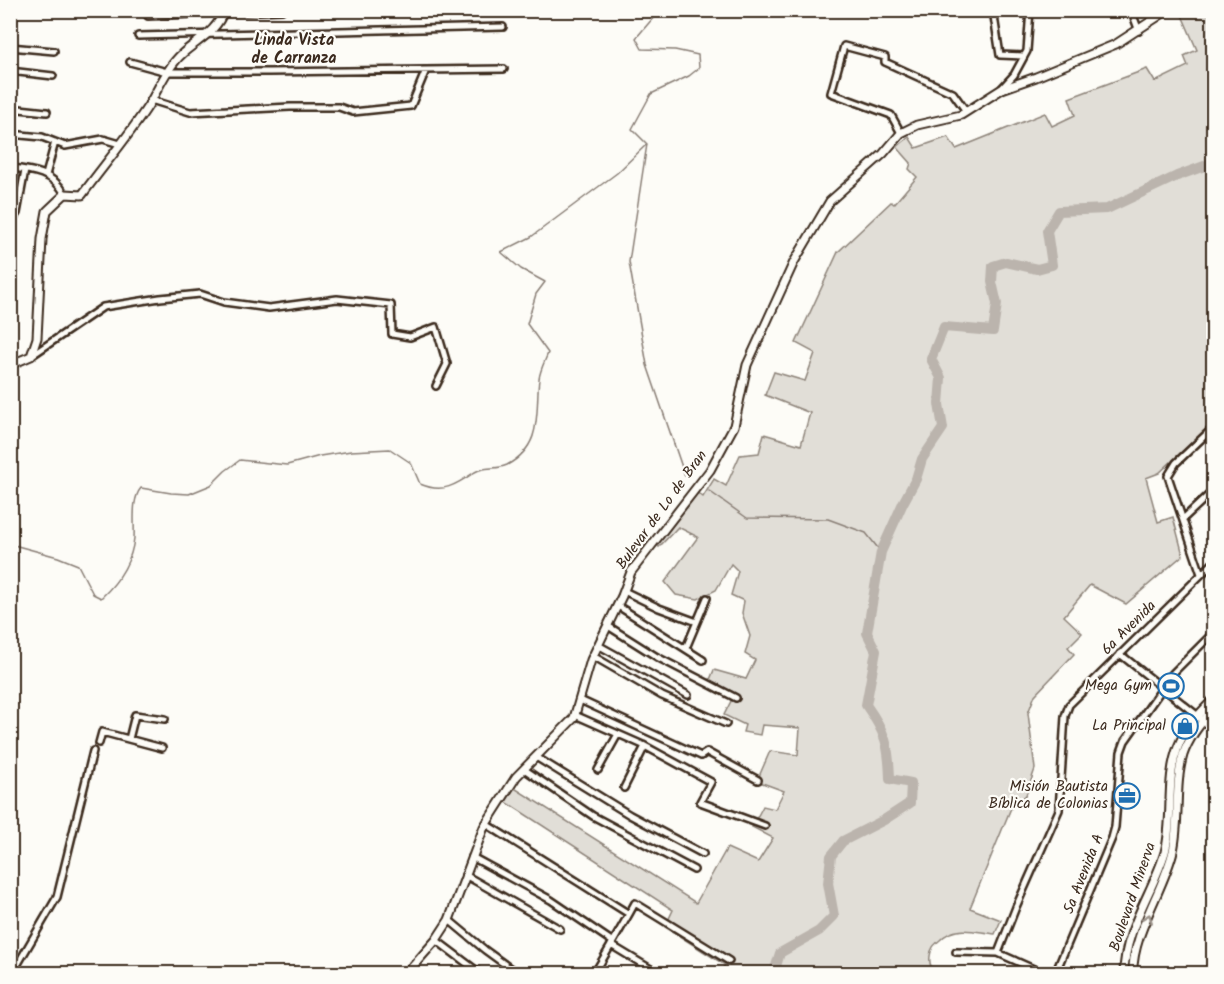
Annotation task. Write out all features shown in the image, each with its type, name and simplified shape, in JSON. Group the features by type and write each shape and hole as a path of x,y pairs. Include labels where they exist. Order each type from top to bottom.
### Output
{"street":[{"path":"147,16 282,10"},
{"path":"993,10 1000,55 1024,56"},
{"path":"1002,88 1014,75 1027,51 1030,10"},
{"path":"1131,10 1139,31"},
{"name":"Bulevar de Lo de Bran","path":"407,973 436,940 449,920 486,824 516,777 574,718 593,656 618,606 631,572 710,470 734,426 747,365 794,262 830,201 883,154 901,133 916,125 961,115 1002,88 1116,44 1168,10"},
{"path":"31,356 37,338 42,238 47,211 65,194 82,195 151,100 168,72 183,53 208,35 220,21 223,12"},
{"path":"138,36 503,27"},
{"path":"901,133 891,116 831,93 844,46 885,57 885,62 953,93 966,111"},
{"path":"10,47 54,51"},
{"path":"130,62 168,72 504,69"},
{"path":"151,100 190,112 339,107 353,112 411,106 426,70"},
{"path":"10,71 53,76"},
{"path":"10,108 47,112"},
{"path":"10,134 42,136 65,146 102,139 120,144"},
{"path":"46,175 55,142"},
{"path":"10,168 46,175 59,183 65,194"},
{"path":"10,224 17,213 25,170"},
{"path":"10,202 18,203"},
{"path":"10,362 17,362 31,356 103,308 200,294 224,302 269,308 337,299 391,305 392,333 410,338 436,327 447,364 436,386"},
{"path":"1201,574 1168,476 1176,463 1214,427"},
{"path":"1183,519 1214,490"},
{"name":"6a Avenida","path":"998,953 1059,810 1065,716 1069,705 1214,562"},
{"path":"624,591 659,608 697,622"},
{"path":"686,648 707,598"},
{"path":"618,606 704,660"},
{"path":"608,626 657,657 736,698"},
{"name":"5a Avenida A","path":"1055,974 1112,838 1115,827 1121,752 1125,741 1162,687 1214,632"},
{"path":"598,645 688,695"},
{"path":"1120,654 1200,718"},
{"path":"593,656 662,696 726,724"},
{"name":"Boulevard Minerva","path":"1124,974 1124,963 1131,937 1165,851 1172,766 1178,746 1214,699"},
{"path":"580,700 701,756 708,752 758,780"},
{"name":"Boulevard Minerva","path":"1133,974 1132,964 1139,941 1173,852 1180,767 1184,753 1200,718 1214,709"},
{"path":"129,739 135,715 165,719"},
{"path":"575,715 645,746 711,782 700,802 765,826"},
{"path":"99,743 102,732 162,748"},
{"path":"598,770 618,734"},
{"path":"624,788 645,746"},
{"path":"12,974 57,897 93,751"},
{"path":"536,758 630,815 703,854"},
{"path":"524,769 593,816 694,870"},
{"path":"486,824 629,914"},
{"path":"472,857 551,900 612,944 659,974"},
{"path":"465,875 560,929"},
{"path":"594,974 635,903 729,961"},
{"path":"449,920 518,974"},
{"path":"436,940 481,974"},
{"path":"956,952 998,953 1045,974"}],"shaded area":[{"path":"1204,10 1206,14 1213,11 1213,423 1159,473 1146,478 1158,522 1173,517 1183,555 1126,604 1090,585 1064,616 1082,633 1068,647 1074,654 1035,695 1028,713 1035,769 1026,795 1011,808 970,908 1001,920 995,934 966,930 946,935 934,945 930,953 931,966 936,973 719,973 725,965 665,927 673,910 503,800 513,787 696,903 727,848 758,862 773,838 752,827 763,806 775,809 784,791 757,781 770,751 798,755 800,728 762,725 760,735 743,732 745,725 724,715 732,699 707,687 714,670 746,679 755,660 745,654 750,636 742,613 744,601 731,595 738,571 731,564 716,590 698,599 676,595 665,582 698,537 678,527 659,547 653,539 692,489 703,497 714,479 726,486 740,455 759,453 764,434 801,445 810,413 765,395 774,372 805,381 815,353 796,343 838,252 891,202 894,204 917,177 909,169 911,163 897,147 909,137 916,148 948,137 956,149 1045,113 1052,126 1075,115 1069,98 1147,69 1155,82 1188,66 1184,56 1197,50 1181,13"}],"waterway":[{"path":"10,544 78,565 93,594 101,598 118,578 133,547 135,505 141,488 189,494 211,485 240,460 287,465 351,451 390,449 411,463 420,484 442,488 449,487 479,470 507,465 519,457 532,438 537,416 541,369 548,353 527,324 536,294 545,282 521,269 501,252 531,237 617,173 647,144 632,129 651,94 689,76 699,68 698,55 675,50 642,49 636,38 660,10"},
{"path":"647,144 629,262 647,365 685,476"},
{"path":"781,974 776,966 780,953 819,931 834,916 828,883 831,856 843,841 884,820 910,803 911,783 890,779 889,757 885,740 866,705 876,651 867,633 881,552 916,479 922,459 943,428 939,404 941,378 931,359 944,327 993,331 997,304 992,282 993,266 1006,262 1037,269 1052,265 1047,231 1059,211 1107,209 1177,176 1207,165 1214,159"},
{"path":"709,491 747,518 828,519 866,533 881,552"}],"place":[{"name":"Mega Gym","path":"1171,686"},
{"name":"La Principal","path":"1185,726"},
{"name":"Misión Bautista Bíblica de Colonias","path":"1127,796"}],"district":[{"name":"Linda Vista de Carranza","path":"294,49"}]}
